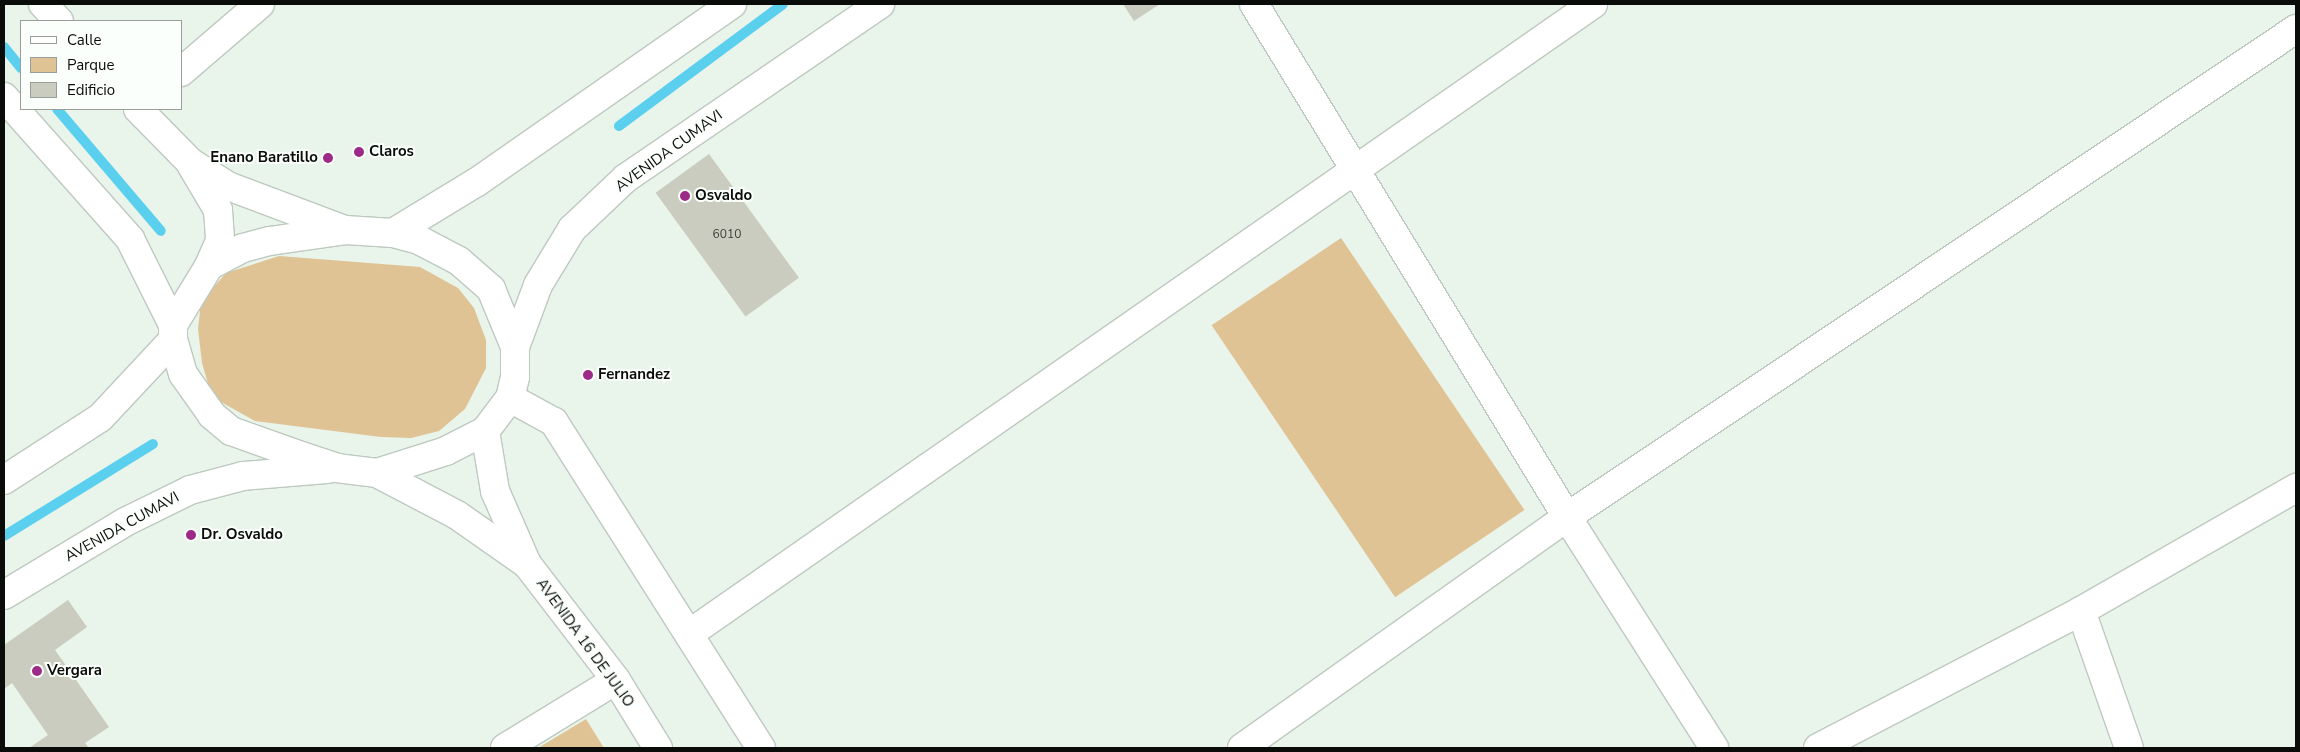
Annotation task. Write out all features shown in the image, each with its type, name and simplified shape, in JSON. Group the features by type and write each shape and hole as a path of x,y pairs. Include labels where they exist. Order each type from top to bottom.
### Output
{"street":[{"path":"43,4 58,20"},
{"path":"182,71 260,4"},
{"path":"394,233 477,182 732,4"},
{"name":"AVENIDA CUMAVI","path":"515,347 538,285 572,229 626,178 880,4"},
{"path":"1254,4 1567,517 1714,748"},
{"path":"689,634 1354,167 1593,4"},
{"path":"1242,748 1567,517 2296,29"},
{"path":"4,97 130,239 173,332 183,374 212,415 231,431 338,468 377,473 446,452 485,431 510,398 515,347 491,289 474,271 419,240 394,233 345,230 252,246 209,266"},
{"path":"4,480 100,418 173,332 209,266 220,241 218,210 190,162 140,110"},
{"path":"190,162 228,186 345,230"},
{"path":"510,398 554,422 761,748"},
{"name":"AVENIDA 16 DE JULIO","path":"485,431 494,491 527,564 616,680 658,748"},
{"name":"AVENIDA CUMAVI","path":"4,595 125,522 190,490 243,476 338,468"},
{"name":"AVENIDA 16 DE JULIO","path":"377,473 457,515 527,564"},
{"path":"1818,748 2081,611 2296,488"},
{"path":"2081,611 2129,748"},
{"path":"505,748 616,680"}],"green space":[{"path":"1341,238 1524,510 1395,597 1212,325"},
{"path":"279,256 420,267 458,288 474,308 486,340 486,368 465,409 439,431 411,438 381,437 255,421 212,397 202,363 198,329 201,302 226,273"},
{"path":"586,719 604,748 538,748"}],"building":[{"path":"1123,4 1160,4 1134,21"},
{"path":"709,154 799,278 746,317 656,193"},
{"path":"68,600 87,627 55,650 109,727 85,743 89,748 29,748 48,735 12,683 4,689 4,645"}],"waterway":[{"path":"619,126 783,4"},
{"path":"4,47 20,67"},
{"path":"58,110 161,231"},
{"path":"4,536 153,444"}],"place":[{"name":"Claros","path":"359,152"},
{"name":"Enano Baratillo","path":"328,158"},
{"name":"Osvaldo","path":"685,196"},
{"name":"Fernandez","path":"588,375"},
{"name":"Dr. Osvaldo","path":"191,535"},
{"name":"Vergara","path":"37,671"}]}
